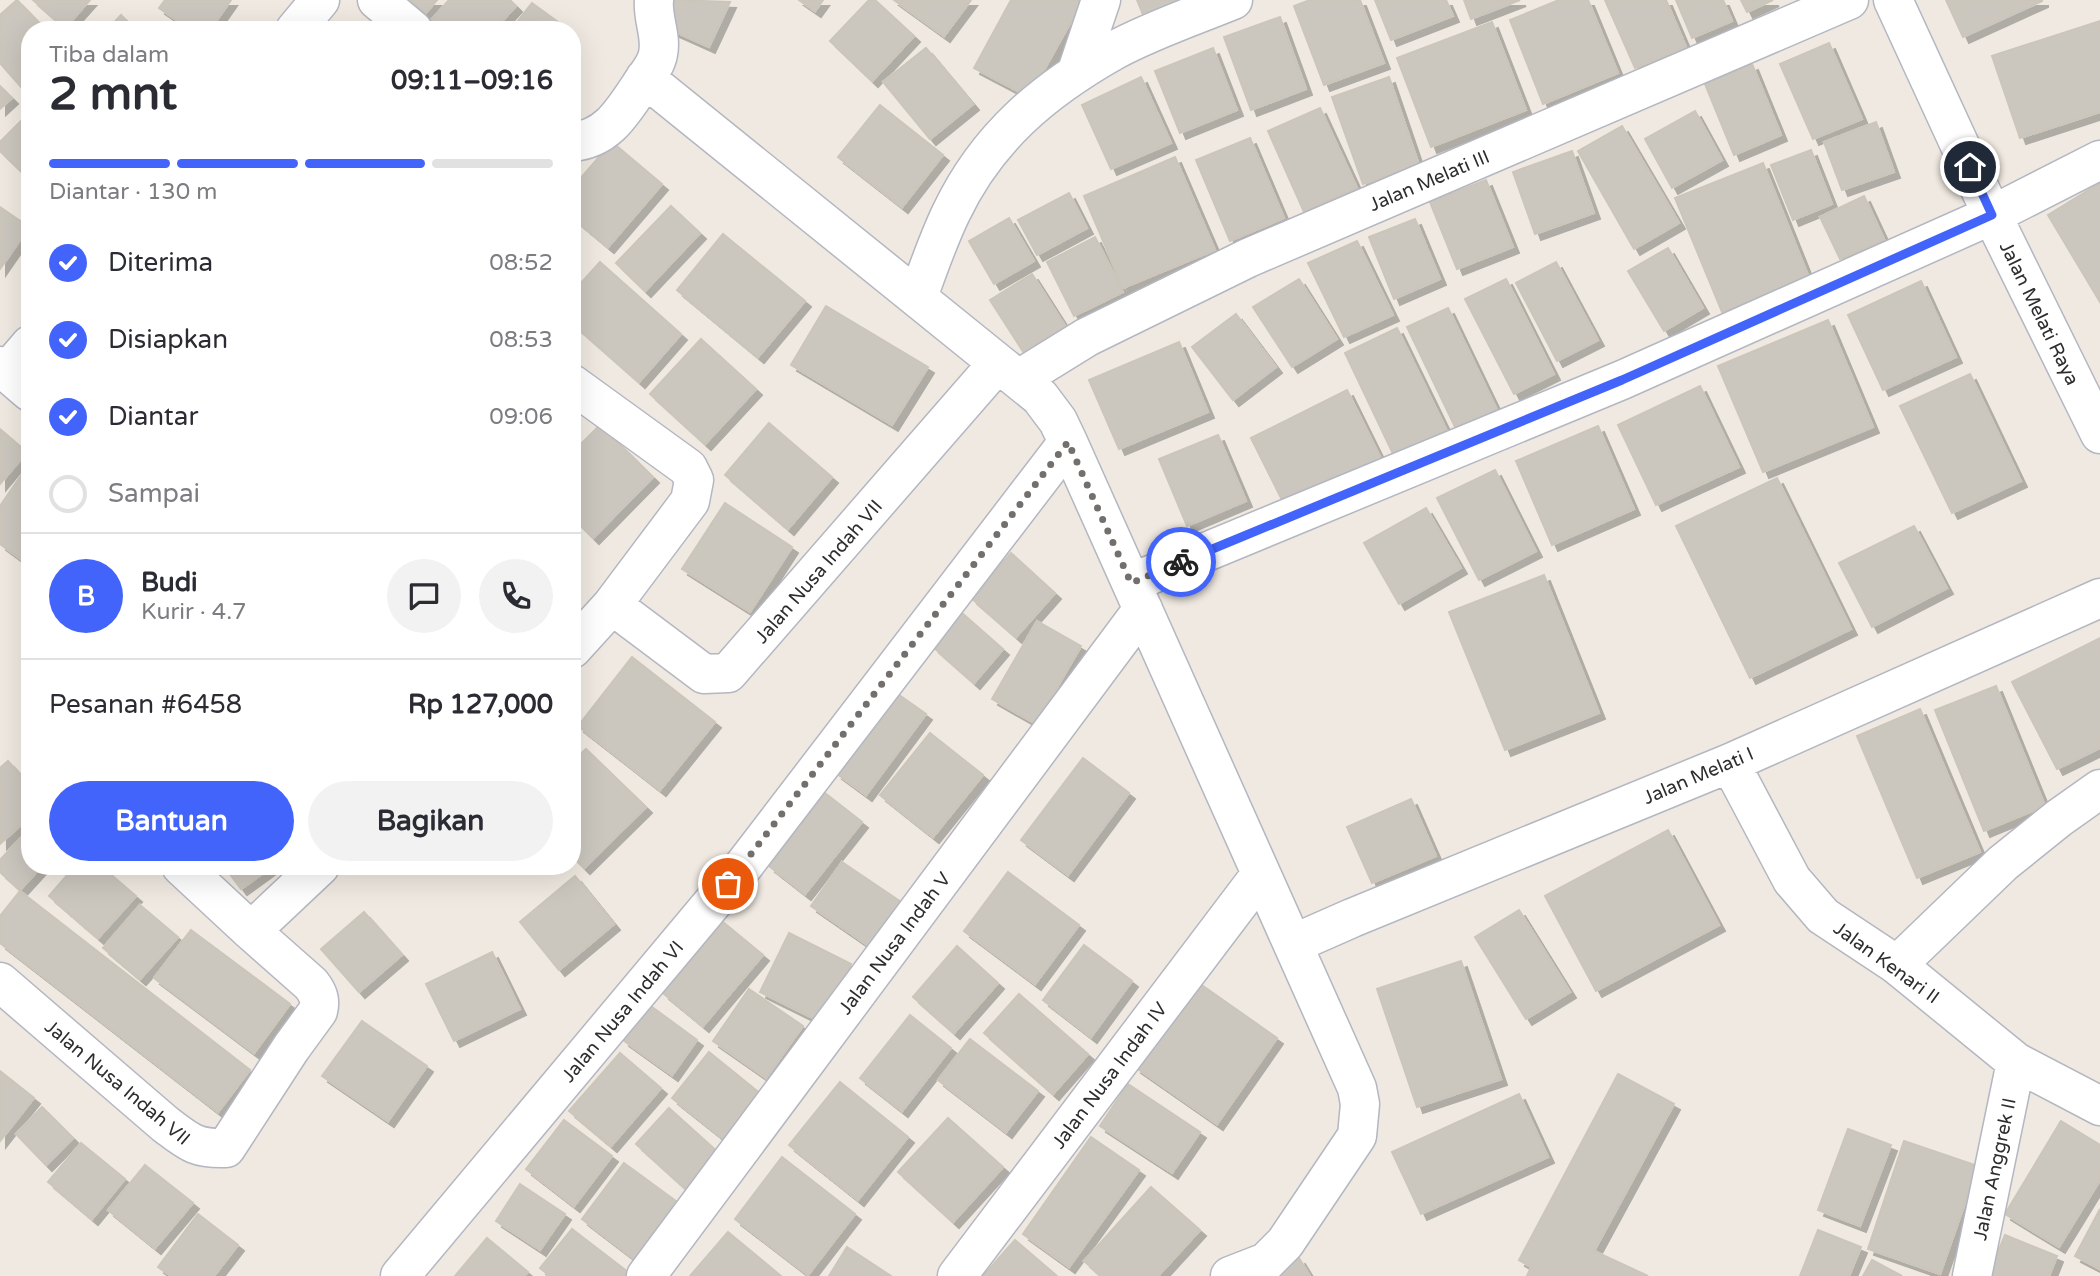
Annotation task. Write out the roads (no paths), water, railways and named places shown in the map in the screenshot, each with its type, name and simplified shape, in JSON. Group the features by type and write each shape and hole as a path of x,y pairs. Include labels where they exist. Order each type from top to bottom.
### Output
{"street":[{"path":"302,21 320,0"},
{"path":"377,0 402,21"},
{"path":"581,140 607,130 620,116 658,54 654,0"},
{"path":"1076,74 1101,0"},
{"path":"918,297 951,212 978,167 1020,116 1050,90 1117,49 1233,0"},
{"name":"Jalan Melati III","path":"1008,371 1087,337 1248,258 1849,0"},
{"name":"Jalan Melati Raya","path":"1893,0 1992,215 2100,434"},
{"path":"645,78 1040,397 1058,421 1357,1088 1360,1120 1357,1136 1276,1253 1254,1268 1230,1276"},
{"path":"1137,596 1992,215 2100,160"},
{"name":"Jalan Nusa Indah VII","path":"612,605 704,674 728,673 1008,371"},
{"path":"581,391 688,468 694,480 690,501 612,605 581,639"},
{"name":"Jalan Nusa Indah VI","path":"400,1276 745,864 1068,442"},
{"name":"Jalan Nusa Indah V","path":"646,1276 1137,596"},
{"name":"Jalan Melati I","path":"1293,944 1364,912 1730,763 2100,598"},
{"name":"Jalan Kenari II","path":"1730,763 1792,880 1824,916 1897,965 2016,1062 2100,1106"},
{"path":"1897,965 2003,863 2100,789"},
{"name":"Jalan Nusa Indah IV","path":"957,1276 1261,874"},
{"name":"Jalan Nusa Indah VII","path":"0,982 193,1145 212,1149 226,1148 318,1011 320,1004 318,994 311,984 191,875"},
{"path":"251,931 310,875"},
{"name":"Jalan Anggrek II","path":"1972,1276 2016,1062"}]}
